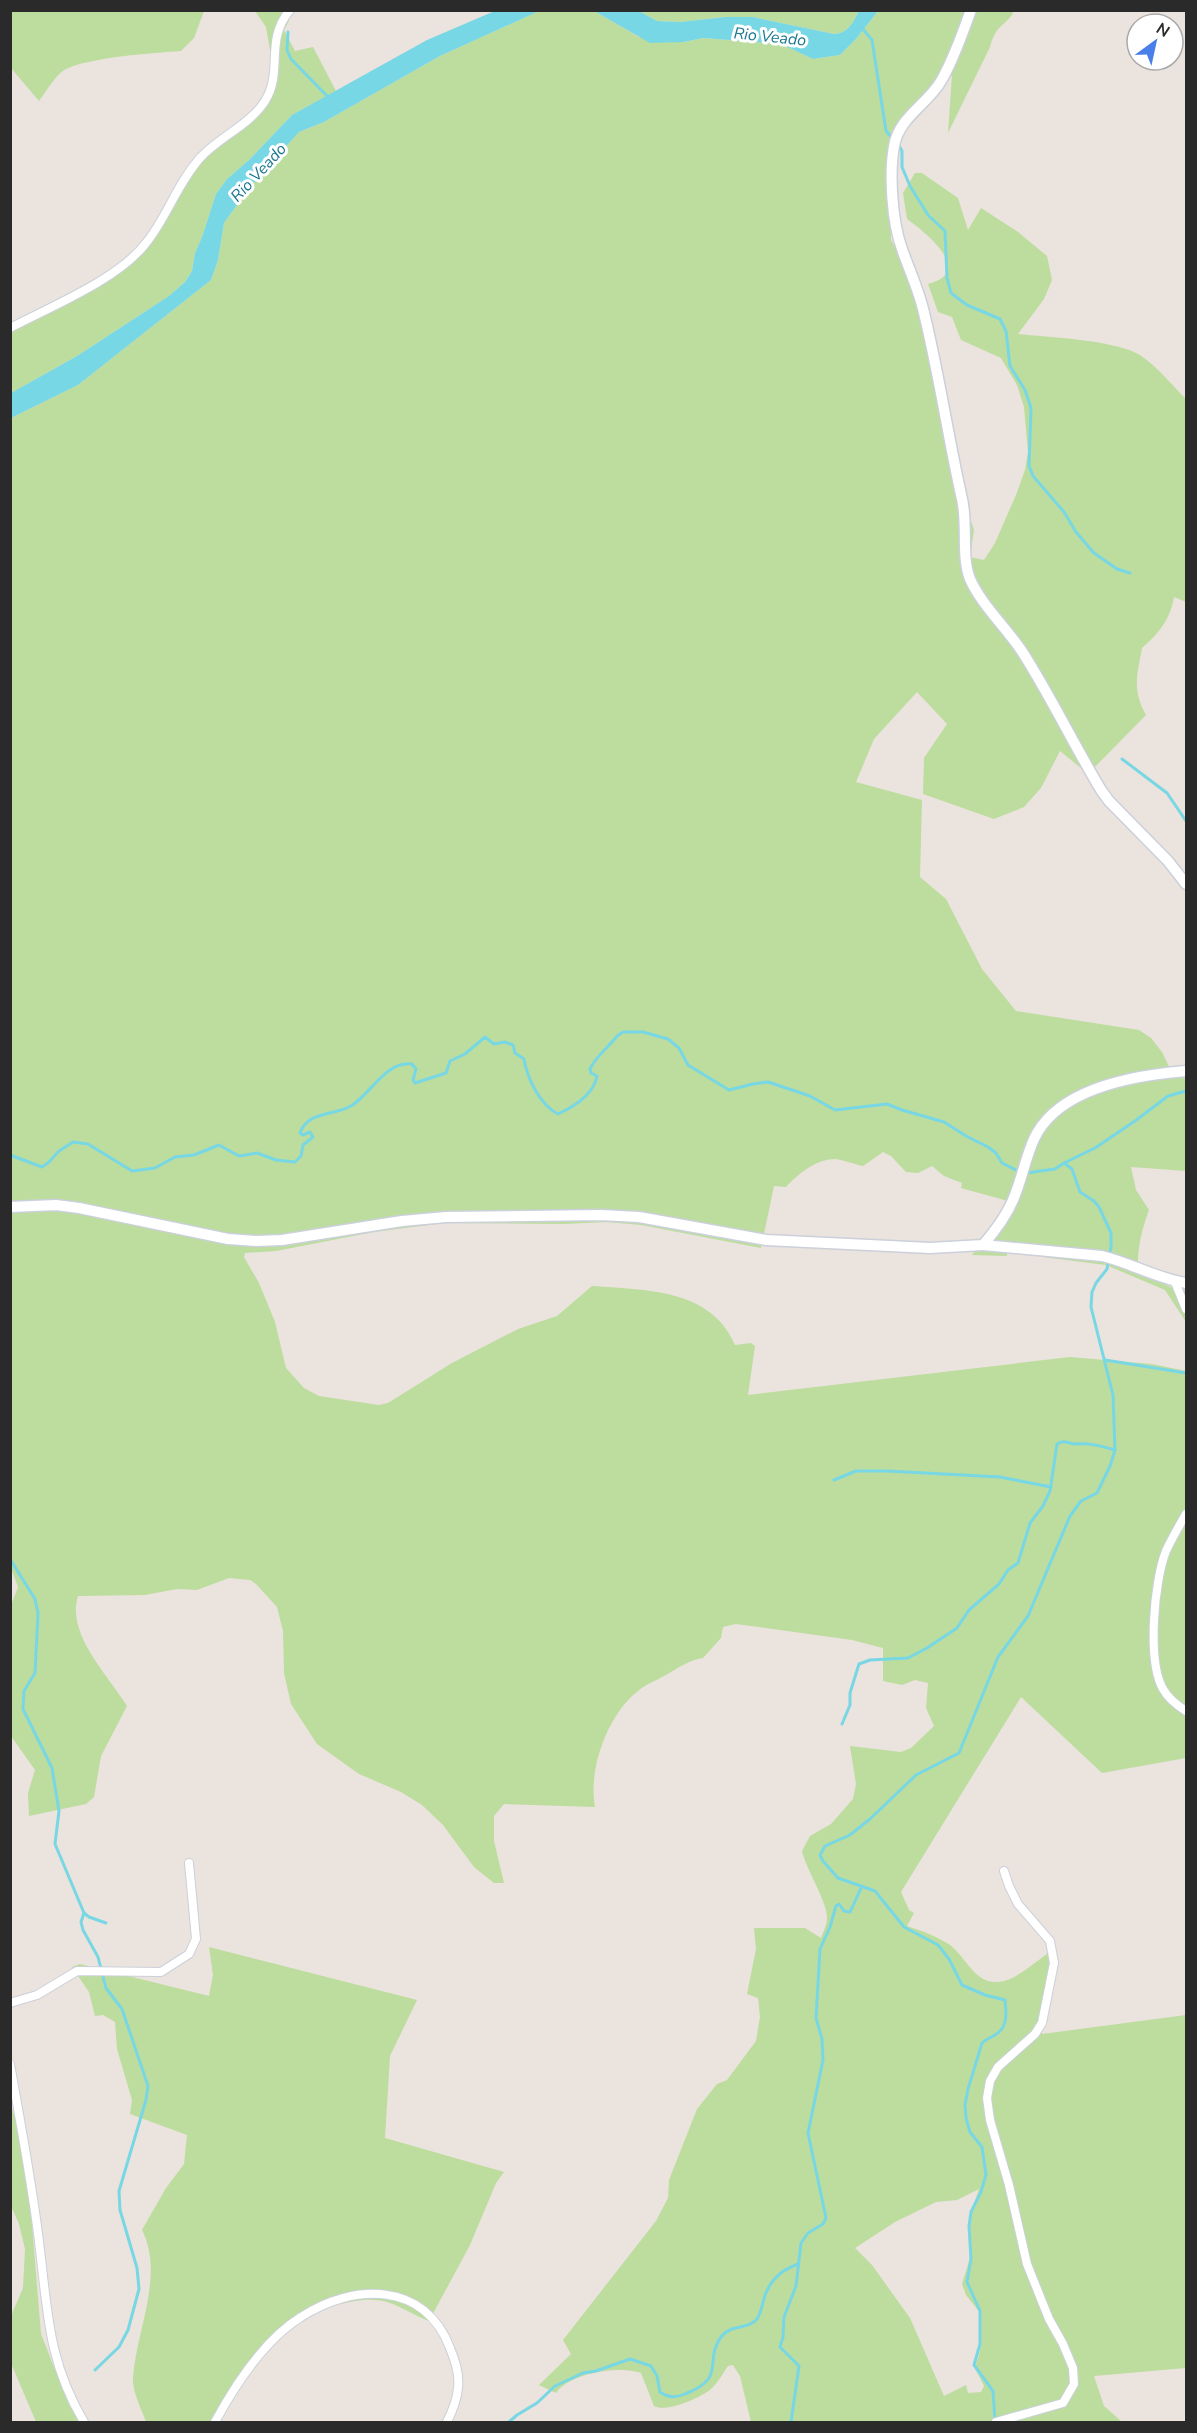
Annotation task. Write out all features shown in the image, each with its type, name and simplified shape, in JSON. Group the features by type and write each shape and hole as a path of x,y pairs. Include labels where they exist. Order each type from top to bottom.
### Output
{"street":[{"path":"10,328 104,278 138,253 154,232 180,184 200,158 216,142 253,115 264,102 273,79 276,33 290,10"},
{"path":"971,10 955,53 941,81 932,94 905,121 896,136 893,150 892,190 894,223 919,295 942,394 955,471 965,512 967,571 977,591 1024,655 1101,790 1168,861 1186,885"},
{"path":"983,1245 1004,1218 1015,1196 1034,1139 1053,1113 1088,1092 1118,1080 1186,1071"},
{"path":"10,1207 56,1205 79,1208 228,1239 257,1241 282,1240 402,1221 446,1217 602,1215 639,1217 766,1240 930,1248 983,1245 1102,1256 1120,1261 1181,1283 1186,1309"},
{"path":"1186,1514 1161,1566 1156,1592 1154,1647 1158,1677 1163,1688 1186,1712"},
{"path":"10,2003 38,1995 77,1971 116,1970 156,1973 186,1957 194,1948 196,1939 189,1863"},
{"path":"996,2422 1063,2403 1072,2389 1074,2377 1070,2360 1049,2319 1027,2264 1009,2185 988,2109 987,2090 994,2073 1007,2057 1037,2032 1042,2023 1054,1963 1050,1941 1018,1904 1004,1870"},
{"path":"10,2064 40,2250 49,2332 63,2380 84,2422"},
{"path":"215,2422 243,2376 284,2329 302,2316 324,2306 362,2294 375,2293 397,2296 413,2303 426,2311 441,2329 452,2353 459,2379 458,2391 447,2422"}],"green space":[{"path":"545,10 594,11 639,37 684,42 703,38 781,44 813,59 840,55 878,11 1014,11 992,39 948,133 952,75 894,140 890,202 891,240 907,269 919,302 960,487 974,530 970,557 984,560 995,543 1025,470 1028,452 1024,407 1017,385 1001,358 961,340 952,317 938,312 928,284 942,278 948,271 947,262 934,242 907,219 903,193 915,173 922,173 958,198 968,230 981,208 1018,232 1047,256 1052,280 1044,299 1018,334 1080,340 1127,349 1150,363 1186,399 1186,602 1174,597 1170,613 1163,626 1142,648 1137,674 1137,690 1146,715 1088,774 1060,751 1041,788 1024,807 994,819 923,794 924,758 947,724 917,692 874,739 856,782 922,800 920,877 946,899 982,969 1016,1011 1139,1030 1151,1038 1162,1052 1172,1073 1186,1079 1186,1171 1131,1167 1136,1190 1149,1210 1140,1241 1138,1272 1177,1290 1186,1290 1186,1322 1165,1290 1106,1265 1050,1258 1006,1249 1007,1256 972,1255 1008,1201 961,1188 962,1183 944,1176 932,1166 918,1173 906,1172 891,1156 883,1152 863,1166 835,1159 814,1164 786,1187 774,1186 761,1248 641,1225 606,1222 445,1223 374,1232 276,1251 245,1253 244,1257 259,1283 275,1322 286,1368 304,1388 319,1396 379,1405 388,1403 452,1363 518,1329 557,1316 592,1286 654,1291 693,1302 710,1312 724,1326 735,1345 751,1343 755,1346 748,1395 1070,1357 1152,1364 1186,1371 1186,1758 1102,1773 1021,1697 901,1892 909,1910 914,1913 907,1926 950,1945 973,1971 986,1980 994,1982 1010,1979 1051,1951 1042,2034 1186,2015 1186,2368 1094,2376 1104,2406 1122,2422 751,2422 740,2376 733,2365 728,2366 716,2384 706,2393 683,2404 666,2408 654,2406 641,2373 632,2371 595,2372 572,2380 556,2393 539,2385 571,2354 563,2340 656,2221 668,2198 669,2180 697,2109 717,2084 727,2080 756,2041 760,2017 758,1998 747,1994 756,1949 754,1928 805,1928 821,1938 827,1919 826,1912 802,1851 810,1836 831,1824 853,1799 856,1784 850,1746 901,1752 911,1748 934,1726 926,1708 928,1683 915,1680 902,1685 883,1681 883,1648 852,1640 736,1624 723,1627 721,1638 703,1658 688,1662 644,1686 627,1701 617,1714 597,1760 594,1777 595,1807 504,1804 494,1816 494,1841 504,1883 494,1883 474,1867 443,1825 422,1805 401,1792 359,1774 317,1744 291,1704 284,1673 283,1631 277,1607 256,1584 250,1580 229,1578 197,1590 177,1589 145,1595 78,1596 76,1610 83,1639 127,1706 101,1756 94,1797 86,1804 29,1816 28,1793 35,1770 11,1736 10,1608 18,1587 11,1568 11,418 78,385 211,280 218,260 224,223 249,188 299,132 324,122 440,56","holes":["979,2189 969,2218 970,2258 962,2284 966,2295 981,2314 980,2351 975,2368 984,2386 981,2392 968,2393 966,2385 944,2396 910,2318 872,2265 855,2248 895,2222 936,2202 957,2200"]},
{"path":"10,11 204,11 194,38 181,51 122,56 77,65 66,69 59,75 39,101 11,68"},
{"path":"255,11 287,11 289,21 284,30 295,51 313,47 336,91 292,115 249,160 227,179 216,194 195,253 192,271 185,282 169,296 77,356 11,393 11,329 116,272 152,233 183,175 255,111 266,92 272,62 266,27"},
{"path":"639,11 859,11 847,29 834,34 753,17 725,17 680,22 657,21"},
{"path":"209,1947 417,2000 390,2056 385,2138 504,2172 496,2183 470,2245 429,2321 387,2302 362,2300 336,2305 314,2314 279,2337 253,2367 217,2422 146,2422 133,2383 135,2360 150,2284 151,2266 142,2230 166,2188 184,2164 187,2135 130,2114 132,2100 117,2049 115,2022 103,2015 95,2016 89,1992 72,1967 80,1964 209,1996 213,1975"},
{"path":"10,2102 14,2115 29,2142 26,2152 41,2334 69,2405 81,2422 36,2422 11,2363 11,2316 23,2288 25,2249 19,2224 11,2206"}],"water":[{"name":"Rio Veado","path":"497,10 544,11 537,12 440,56 324,122 299,132 249,188 224,223 218,260 211,280 78,385 11,418 11,393 77,356 169,296 185,282 192,271 195,253 216,194 227,179 249,160 292,115 427,40"},
{"name":"Rio Veado","path":"594,11 639,11 657,21 680,22 725,17 753,17 834,34 847,29 859,11 878,11 840,55 813,59 781,44 703,38 684,42 650,43"}],"waterway":[{"path":"862,28 872,40 886,131 893,139"},
{"path":"288,32 287,50 291,59 329,98"},
{"path":"898,144 902,151 902,167 910,186 928,215 945,231 947,278 951,293 967,305 1000,319 1006,331 1010,366 1025,390 1031,408 1029,466 1033,476 1064,512 1076,532 1094,553 1117,569 1130,573"},
{"path":"1122,759 1167,793 1186,821"},
{"path":"10,1155 42,1167 73,1142 88,1144 132,1171 155,1168 175,1157 194,1155 219,1145 239,1156 257,1153 276,1160 295,1162 301,1156 303,1145 313,1137 310,1132 303,1135 300,1133 304,1126 315,1117 351,1106 386,1073 402,1064 412,1064 416,1069 413,1080 415,1083 446,1073 450,1061 465,1054 485,1037 494,1044 505,1042 513,1045 515,1053 524,1059 531,1082 540,1098 558,1114 576,1104 592,1089 597,1076 591,1073 590,1069 617,1036 623,1032 643,1032 668,1039 679,1048 688,1065 729,1090 768,1082 810,1096 835,1110 887,1104 944,1122 988,1147 996,1153 1002,1163 1020,1172"},
{"path":"1026,1173 1055,1169 1095,1148 1168,1096 1186,1091"},
{"path":"995,2421 993,2391 974,2365 980,2344 980,2311 967,2282 971,2259 969,2226 971,2212 986,2175 982,2147 970,2132 965,2105 982,2043 997,2034 1004,2025 1005,2000 985,1995 962,1985 949,1959 938,1945 904,1927 875,1891 838,1878 820,1855 825,1846 850,1835 870,1819 916,1775 959,1753 998,1657 1028,1616 1070,1516 1081,1501 1097,1493 1110,1466 1115,1450 1113,1395 1091,1307 1092,1292 1107,1269 1111,1233 1099,1207 1080,1192 1072,1169 1064,1163"},
{"path":"1105,1360 1186,1373"},
{"path":"842,1724 850,1705 850,1693 859,1664 870,1660 908,1658 927,1648 957,1628 969,1610 999,1584 1008,1570 1018,1563 1030,1523 1043,1506 1050,1491 1057,1444 1064,1442 1091,1444 1115,1450"},
{"path":"834,1480 856,1471 887,1471 1000,1477 1051,1487"},
{"path":"10,1559 35,1599 38,1613 35,1673 24,1691 23,1709 52,1768 59,1811 55,1844 84,1913 106,1923"},
{"path":"791,2422 799,2366 780,2347 784,2317 796,2286 801,2243 808,2233 823,2224 826,2218 808,2133 823,2060 822,2039 816,2018 820,1949 836,1906 839,1904 844,1911 850,1912 861,1888"},
{"path":"84,1913 81,1922 83,1930 98,1957 106,1988 122,2009 148,2086 119,2191 120,2210 137,2268 139,2289 128,2330 119,2347 95,2370"},
{"path":"509,2422 537,2403 555,2386 583,2373 630,2359 651,2366 657,2376 660,2392 666,2395 678,2396 698,2388 711,2375 716,2346 721,2337 729,2330 749,2325 757,2319 771,2283 785,2270 798,2264"}]}
